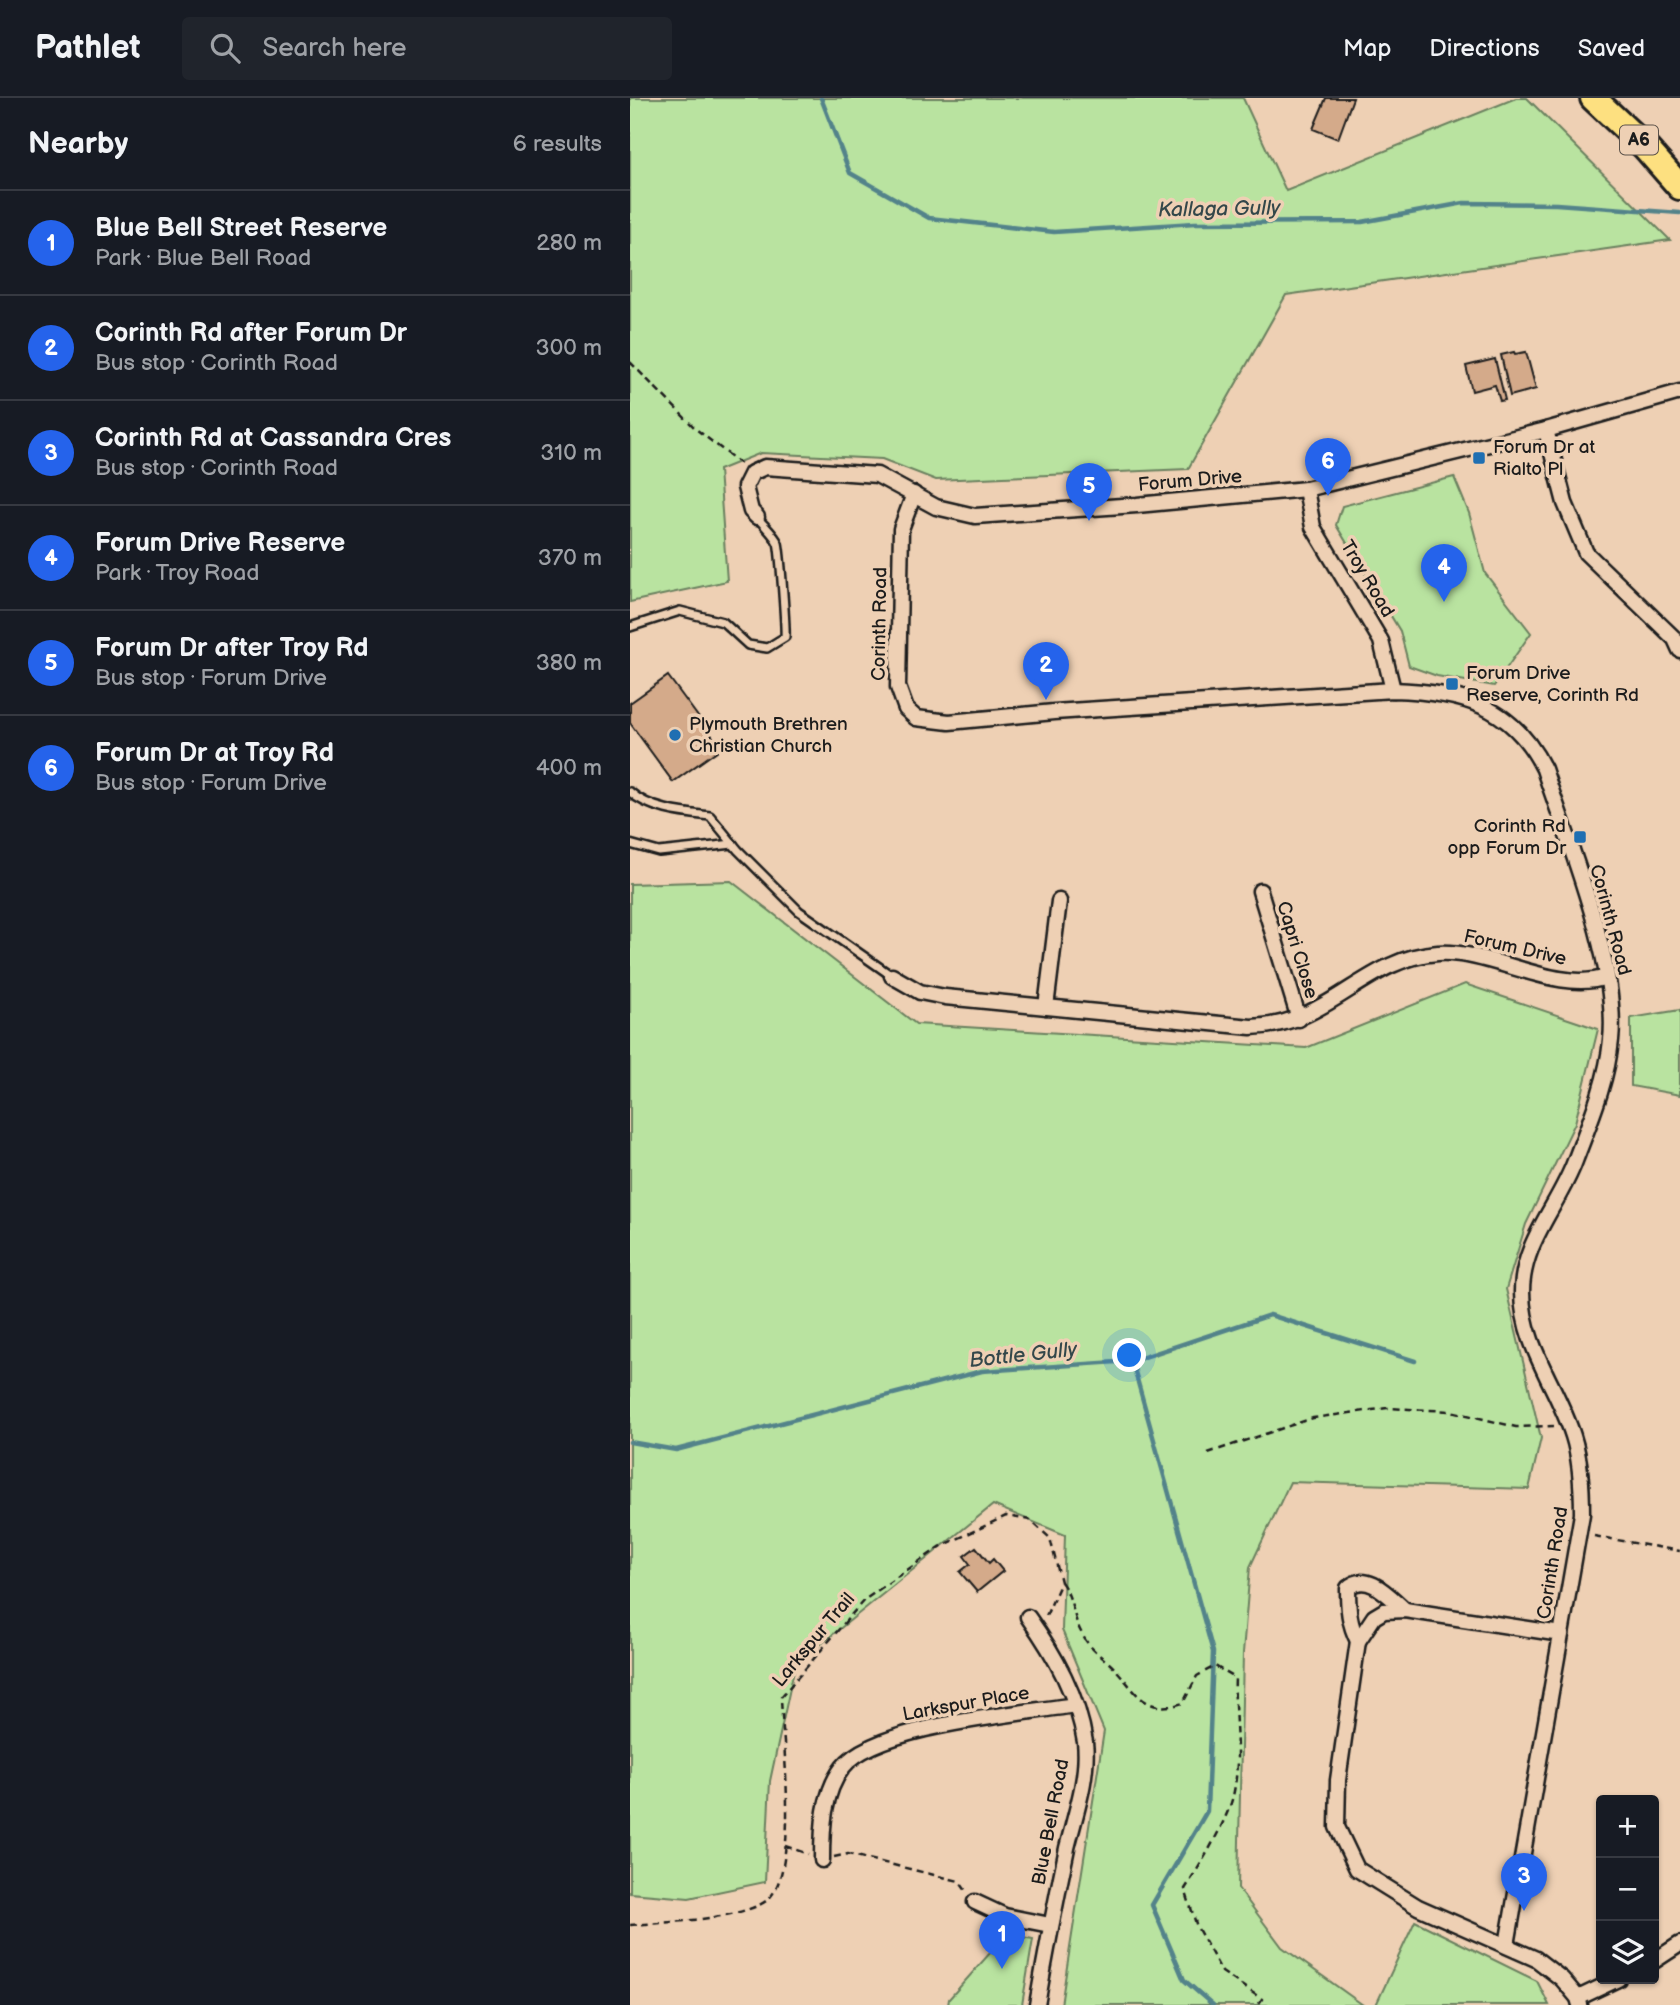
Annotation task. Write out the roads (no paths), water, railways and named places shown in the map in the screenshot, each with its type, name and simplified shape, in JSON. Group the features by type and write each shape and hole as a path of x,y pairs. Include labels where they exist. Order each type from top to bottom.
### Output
{"highway":[{"name":"A6","path":"1593,98 1645,147 1680,187"}],"street":[{"name":"Forum Drive","path":"757,517 751,511 745,487 752,473 765,467 877,475 936,507 994,517 1306,489 1546,430 1680,392"},
{"path":"1546,430 1565,503 1586,553 1675,639 1680,650"},
{"name":"Troy Road","path":"1306,489 1313,527 1381,641 1392,690"},
{"name":"Corinth Road","path":"914,494 901,529 898,687 905,709 916,718 949,722 1054,712 1392,690 1453,695 1481,704 1505,719 1533,747 1544,769 1583,885 1607,977 1612,1036 1608,1067 1573,1166 1535,1237 1524,1273 1522,1293 1525,1315 1542,1369 1569,1426 1579,1465 1582,1514 1507,1945"},
{"name":"Capri Close","path":"1260,891 1298,1019"},
{"path":"1046,1007 1059,901"},
{"name":"Forum Drive","path":"892,976 932,995 1251,1027 1276,1026 1316,1012 1391,965 1437,953 1481,958 1563,979 1596,981 1607,977"},
{"path":"1358,1641 1350,1627 1348,1588 1353,1584 1363,1580 1371,1583 1405,1610"},
{"path":"1561,1634 1405,1610 1384,1611 1374,1617 1358,1641 1338,1780 1337,1828 1357,1869 1418,1906 1536,1959 1562,1979 1579,2001 1609,1984"},
{"name":"Blue Bell Road","path":"1028,1617 1054,1654 1075,1705 1085,1744 1081,1786 1050,1925 1037,2005"},
{"name":"Larkspur Place","path":"822,1860 822,1821 834,1782 844,1765 860,1752 902,1734 1075,1705"},
{"path":"975,1902 1005,1916 1050,1925"},
{"path":"1659,1958 1680,1944"}],"lane":[{"path":"630,627 680,611 723,622 748,645 766,648 785,637 787,618 781,602 778,544 757,517"},
{"path":"630,792 638,799 677,812 710,816 733,845 799,911 892,976"},
{"path":"630,844 659,852 733,845"}],"waterway":[{"name":"Kallaga Gully","path":"821,98 850,173 929,218 1054,232 1195,223 1362,222 1464,203 1556,204 1680,213"},
{"name":"Bottle Gully","path":"630,1442 676,1450 982,1371 1132,1361 1270,1315 1415,1361"},
{"path":"1132,1361 1213,1652 1207,1811 1152,1905 1184,1980 1213,2005"}],"place":[{"name":"Forum Dr at Rialto Pl","path":"1479,458"},
{"name":"Forum Dr at Troy Rd","path":"1328,496"},
{"name":"Forum Dr after Troy Rd","path":"1089,521"},
{"name":"Forum Drive Reserve","path":"1444,602"},
{"name":"Forum Drive Reserve, Corinth Rd","path":"1452,684"},
{"name":"Corinth Rd after Forum Dr","path":"1046,700"},
{"name":"Plymouth Brethren Christian Church","path":"675,735"},
{"name":"Corinth Rd opp Forum Dr","path":"1580,837"},
{"name":"Corinth Rd at Cassandra Cres","path":"1524,1911"},
{"name":"Blue Bell Street Reserve","path":"1002,1969"}]}
